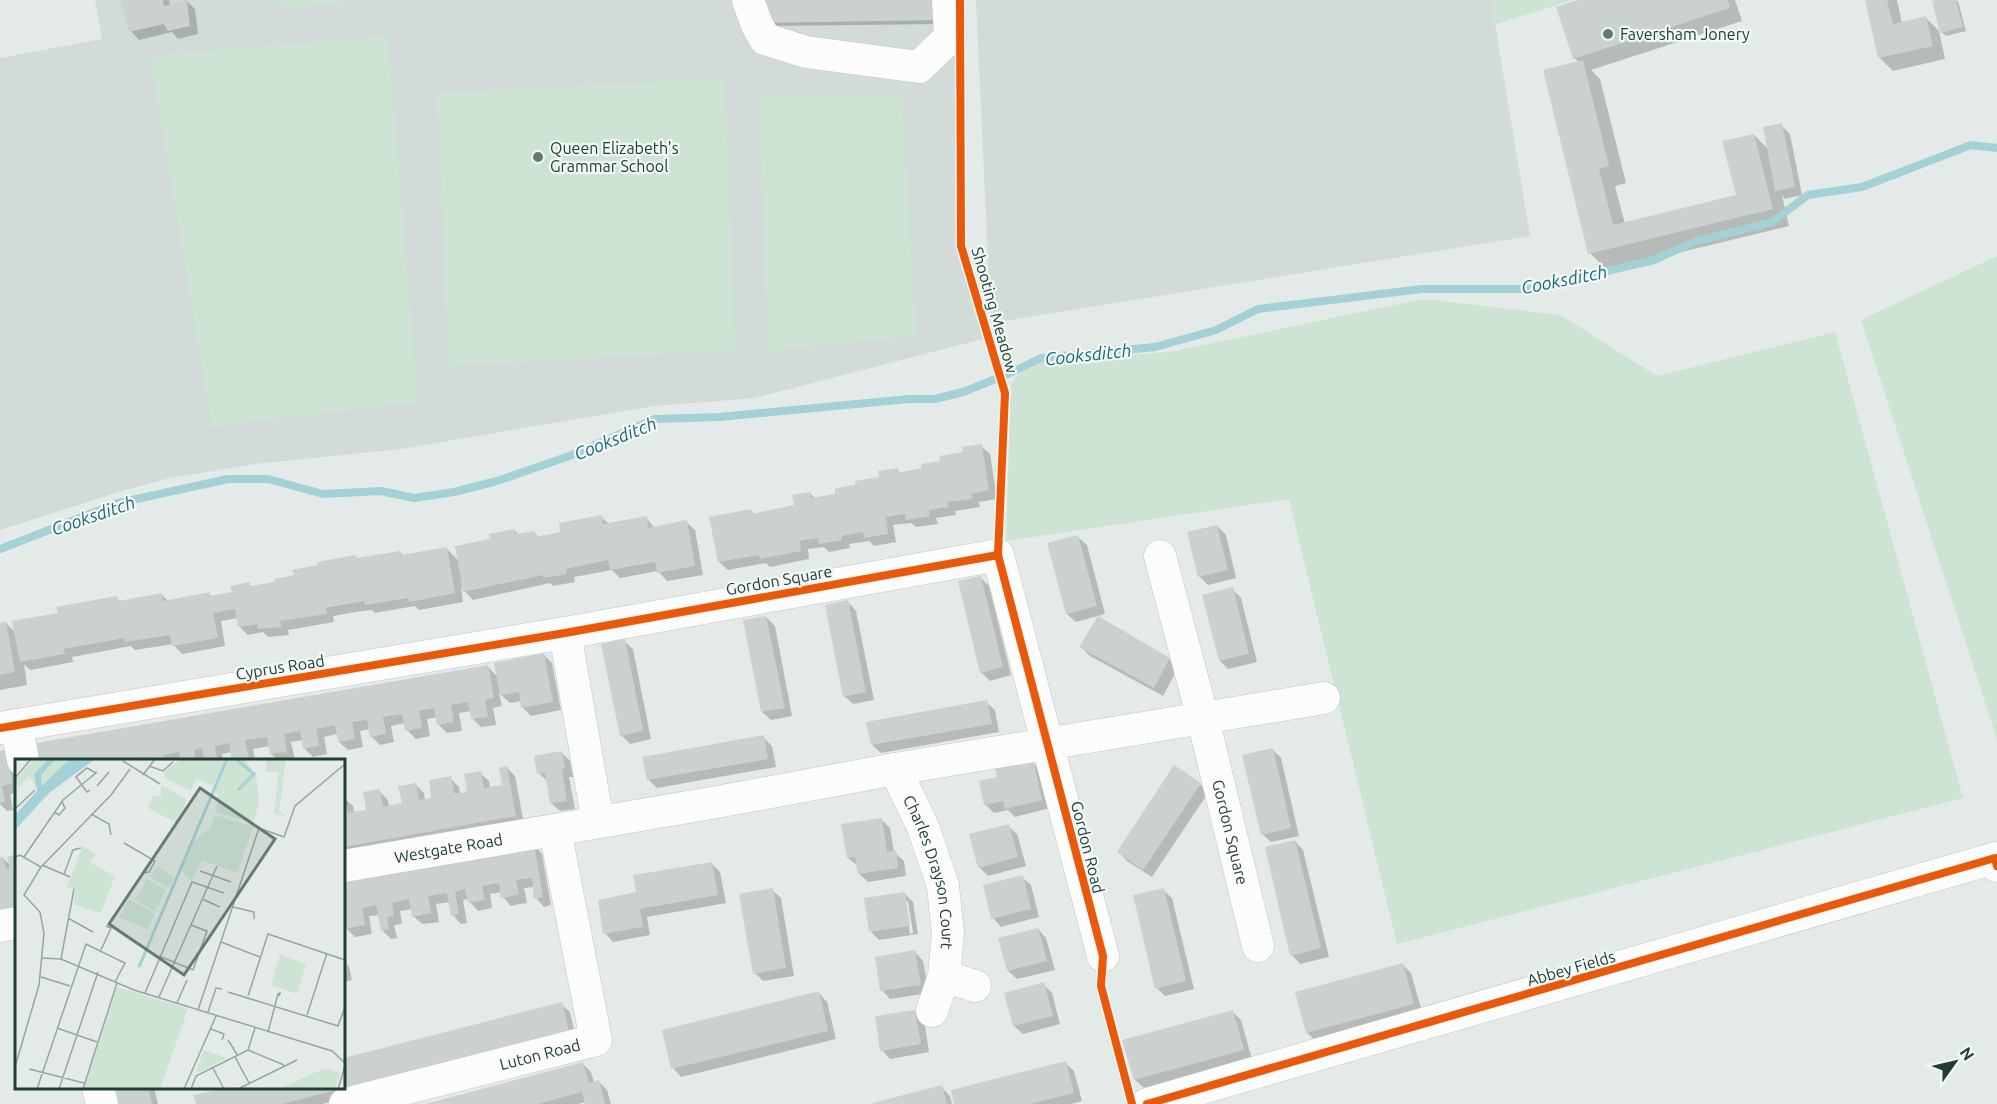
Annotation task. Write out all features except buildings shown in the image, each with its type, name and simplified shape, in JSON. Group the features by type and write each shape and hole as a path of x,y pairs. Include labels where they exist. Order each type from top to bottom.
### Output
{"street":[{"path":"748,0 765,39 806,52 918,67 950,37 948,0"},
{"name":"Gordon Square","path":"565,633 998,555"},
{"name":"Gordon Road","path":"998,555 1102,956"},
{"name":"Gordon Square","path":"1160,556 1203,719 1258,946"},
{"path":"565,633 598,822"},
{"name":"Cyprus Road","path":"8,727 565,633"},
{"path":"555,830 895,769 1324,698"},
{"path":"8,727 23,759"},
{"name":"Charles Drayson Court","path":"895,769 923,827 944,886 948,934 944,976 932,1011"},
{"name":"Westgate Road","path":"345,866 555,830"},
{"name":"Luton Road","path":"345,1104 596,1040 555,830"},
{"name":"Abbey Fields","path":"1147,1104 1995,858 1997,866"},
{"path":"0,926 15,923"},
{"path":"944,976 975,986"},
{"path":"98,1089 102,1104"}],"shaded area":[{"name":"Queen Elizabeth's Grammar School","path":"95,0 956,0 956,247 983,339 754,398 654,406 401,449 255,464 170,478 0,530 0,58 102,39"},
{"path":"976,0 1491,0 1530,236 991,323"}],"green space":[{"path":"278,0 363,0 280,9"},
{"path":"1491,0 1572,0 1494,25"},
{"path":"388,36 418,402 211,426 150,56"},
{"path":"725,79 735,350 448,366 437,93"},
{"path":"902,96 916,336 768,351 758,97"},
{"path":"1997,256 1997,739 1861,320"},
{"path":"1423,299 1560,315 1657,376 1835,332 1963,798 1397,944 1289,499 1006,541 1011,385 1016,376 1041,361 1170,352"}],"waterway":[{"name":"Cooksditch","path":"0,549 118,503 228,479 268,479 323,494 381,491 414,498 454,492 497,481 572,455 655,419 720,417 909,399 935,399 963,392 1041,358 1155,347 1216,330 1258,309 1422,289 1530,289 1654,260 1694,242 1772,222 1808,195 1862,187 1971,145 1997,148"}],"cycle path":[{"name":"Shooting Meadow","path":"960,0 961,246 1005,393 998,555 1103,956 1101,986 1132,1104"},
{"path":"0,728 565,633 998,555"},
{"path":"1147,1104 1995,858 1997,866"}],"place":[{"name":"Faversham Jonery","path":"1608,34"},
{"name":"Queen Elizabeth's Grammar School","path":"538,157"}]}
